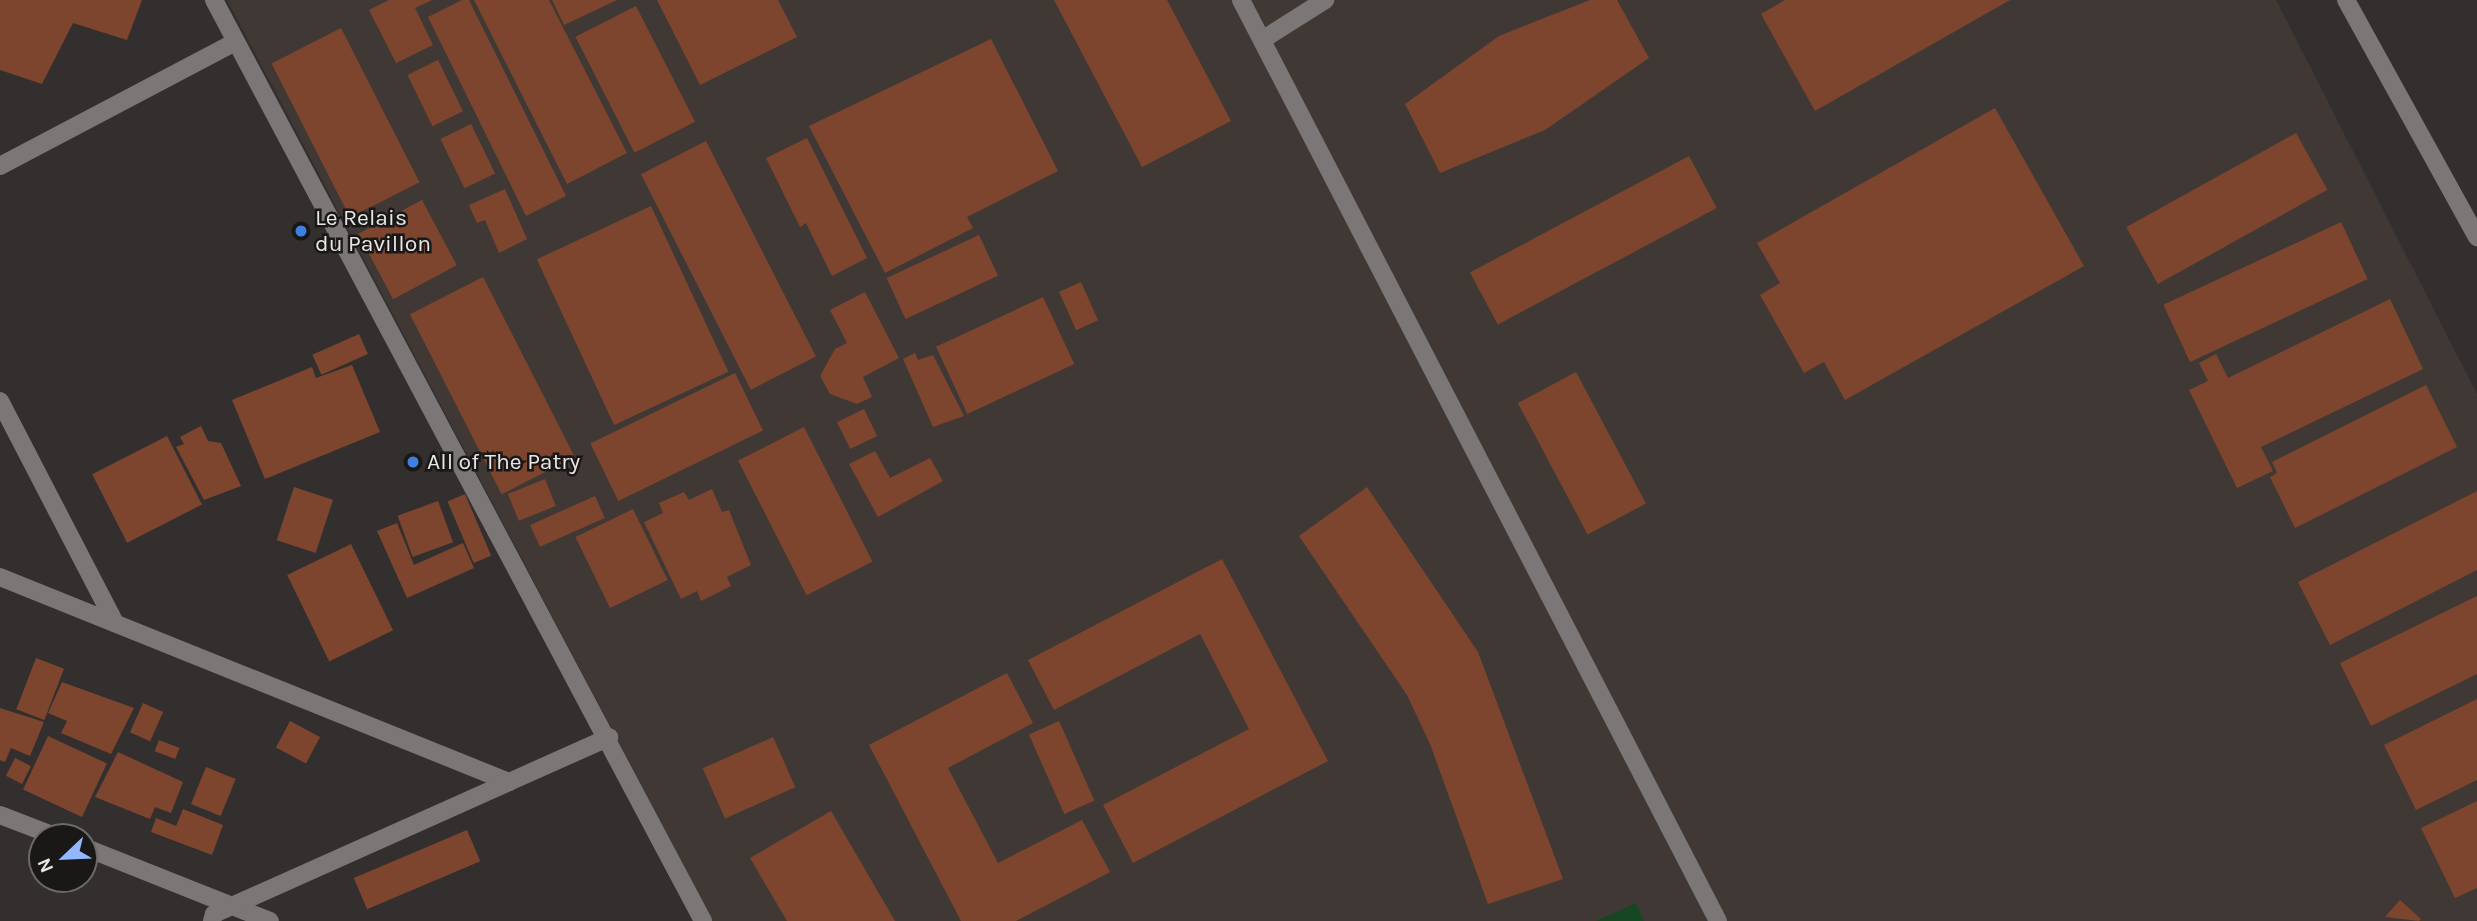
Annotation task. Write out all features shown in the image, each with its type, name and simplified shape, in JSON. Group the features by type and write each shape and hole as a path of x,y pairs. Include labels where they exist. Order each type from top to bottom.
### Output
{"street":[{"path":"214,0 609,737 703,921"},
{"path":"1241,0 1718,921"},
{"path":"1262,40 1325,0"},
{"path":"2346,0 2477,237"},
{"path":"0,166 235,42"},
{"path":"0,401 115,623"},
{"path":"0,577 509,782"},
{"path":"212,921 214,914 609,737"},
{"path":"0,815 28,826"},
{"path":"98,852 270,921"}],"shaded area":[{"path":"227,0 2276,0 2477,394 2477,921 713,921"}],"green space":[{"path":"1636,903 1644,921 1596,921"}],"building":[{"path":"0,0 142,0 127,40 73,23 42,84 0,70"},
{"path":"389,0 432,0 415,8 433,45 396,63 369,10"},
{"path":"462,0 469,0 566,196 526,216 428,17"},
{"path":"474,0 549,0 627,153 567,184"},
{"path":"552,0 617,0 564,25"},
{"path":"657,0 778,0 797,37 700,85"},
{"path":"1054,0 1167,0 1231,121 1142,167"},
{"path":"1590,0 1617,0 1649,58 1545,130 1440,173 1405,104 1499,36"},
{"path":"1785,0 2010,0 1815,111 1761,14"},
{"path":"636,6 695,122 634,153 575,37"},
{"path":"341,28 420,182 350,218 272,63"},
{"path":"991,39 1058,171 967,217 973,228 885,273 809,126"},
{"path":"438,60 463,111 432,126 407,75"},
{"path":"1995,108 2084,266 1845,400 1824,362 1804,373 1760,295 1780,283 1757,243"},
{"path":"471,124 495,173 465,188 440,139"},
{"path":"2296,133 2328,190 2158,284 2126,227"},
{"path":"807,138 867,258 832,276 806,223 800,227 766,158"},
{"path":"706,141 816,357 751,390 641,174"},
{"path":"1689,156 1717,208 1498,325 1470,272"},
{"path":"505,189 527,239 499,253 485,220 477,223 469,205"},
{"path":"422,200 457,265 393,299 358,234"},
{"path":"651,206 728,372 614,425 537,259"},
{"path":"2341,222 2368,279 2190,362 2163,305"},
{"path":"979,235 998,276 906,319 887,278"},
{"path":"483,277 575,457 502,494 410,314"},
{"path":"1081,282 1098,320 1076,330 1059,292"},
{"path":"865,292 899,358 863,377 872,397 857,404 830,394 820,376 835,349 847,343 830,310"},
{"path":"1043,297 1074,364 967,414 936,347"},
{"path":"2390,299 2423,369 2261,447 2273,471 2237,488 2189,390 2208,381 2199,363 2216,354 2228,378"},
{"path":"359,334 368,354 321,375 312,355"},
{"path":"915,353 918,360 933,355 964,416 933,427 903,359"},
{"path":"352,365 380,432 265,479 232,400 312,367 316,378"},
{"path":"1576,372 1646,504 1588,535 1518,403"},
{"path":"735,373 763,431 618,501 590,444"},
{"path":"2426,385 2457,447 2295,528 2270,477 2277,473 2272,462"},
{"path":"864,409 877,436 850,449 837,422"},
{"path":"201,426 208,441 221,443 241,486 204,500 176,447 184,444 180,437"},
{"path":"804,427 873,562 807,595 738,461"},
{"path":"167,436 202,505 127,543 92,474"},
{"path":"875,451 890,478 930,458 943,481 878,517 849,464"},
{"path":"545,479 556,506 519,521 508,494"},
{"path":"294,487 333,500 316,553 277,540"},
{"path":"1367,487 1478,652 1563,879 1488,904 1430,744 1407,695 1299,536"},
{"path":"712,489 722,512 729,510 751,565 727,577 731,586 701,601 697,591 681,599 644,522 663,513 659,503 684,492 689,500"},
{"path":"2477,491 2477,570 2330,645 2298,582"},
{"path":"465,494 491,556 474,563 448,501"},
{"path":"595,496 605,518 540,547 530,525"},
{"path":"438,501 453,542 413,557 398,516"},
{"path":"633,509 668,580 610,608 575,537"},
{"path":"397,523 414,565 463,543 474,568 407,598 377,531"},
{"path":"351,544 393,630 329,661 287,575"},
{"path":"1222,559 1328,761 1133,863 1103,805 1249,729 1200,634 1054,710 1028,660"},
{"path":"2477,596 2477,674 2371,726 2340,663"},
{"path":"36,658 64,669 44,720 16,709"},
{"path":"1007,673 1033,723 948,768 998,863 1082,820 1110,872 1016,921 961,921 869,745"},
{"path":"62,682 134,708 111,754 61,733 67,721 48,713"},
{"path":"2477,699 2477,780 2416,810 2384,745"},
{"path":"143,703 163,712 150,741 130,732"},
{"path":"0,708 44,722 30,756 11,748 5,762 0,760"},
{"path":"290,721 320,737 306,763 276,747"},
{"path":"1059,721 1094,800 1064,814 1029,734"},
{"path":"48,736 107,763 82,817 23,789"},
{"path":"773,737 795,787 725,819 703,768"},
{"path":"159,740 180,748 175,759 155,751"},
{"path":"118,752 183,782 171,813 155,807 150,819 95,797"},
{"path":"15,758 31,766 22,784 6,776"},
{"path":"206,767 236,779 221,816 191,804"},
{"path":"2477,801 2477,888 2455,898 2421,828"},
{"path":"183,809 223,825 212,855 151,832 156,818 176,826"},
{"path":"831,811 895,921 787,921 750,858"},
{"path":"467,830 480,861 367,909 354,878"},
{"path":"2400,900 2421,919 2419,921 2385,917"}],"place":[{"name":"Le Relais du Pavillon","path":"301,231"},
{"name":"All of The Patry","path":"413,462"}]}
